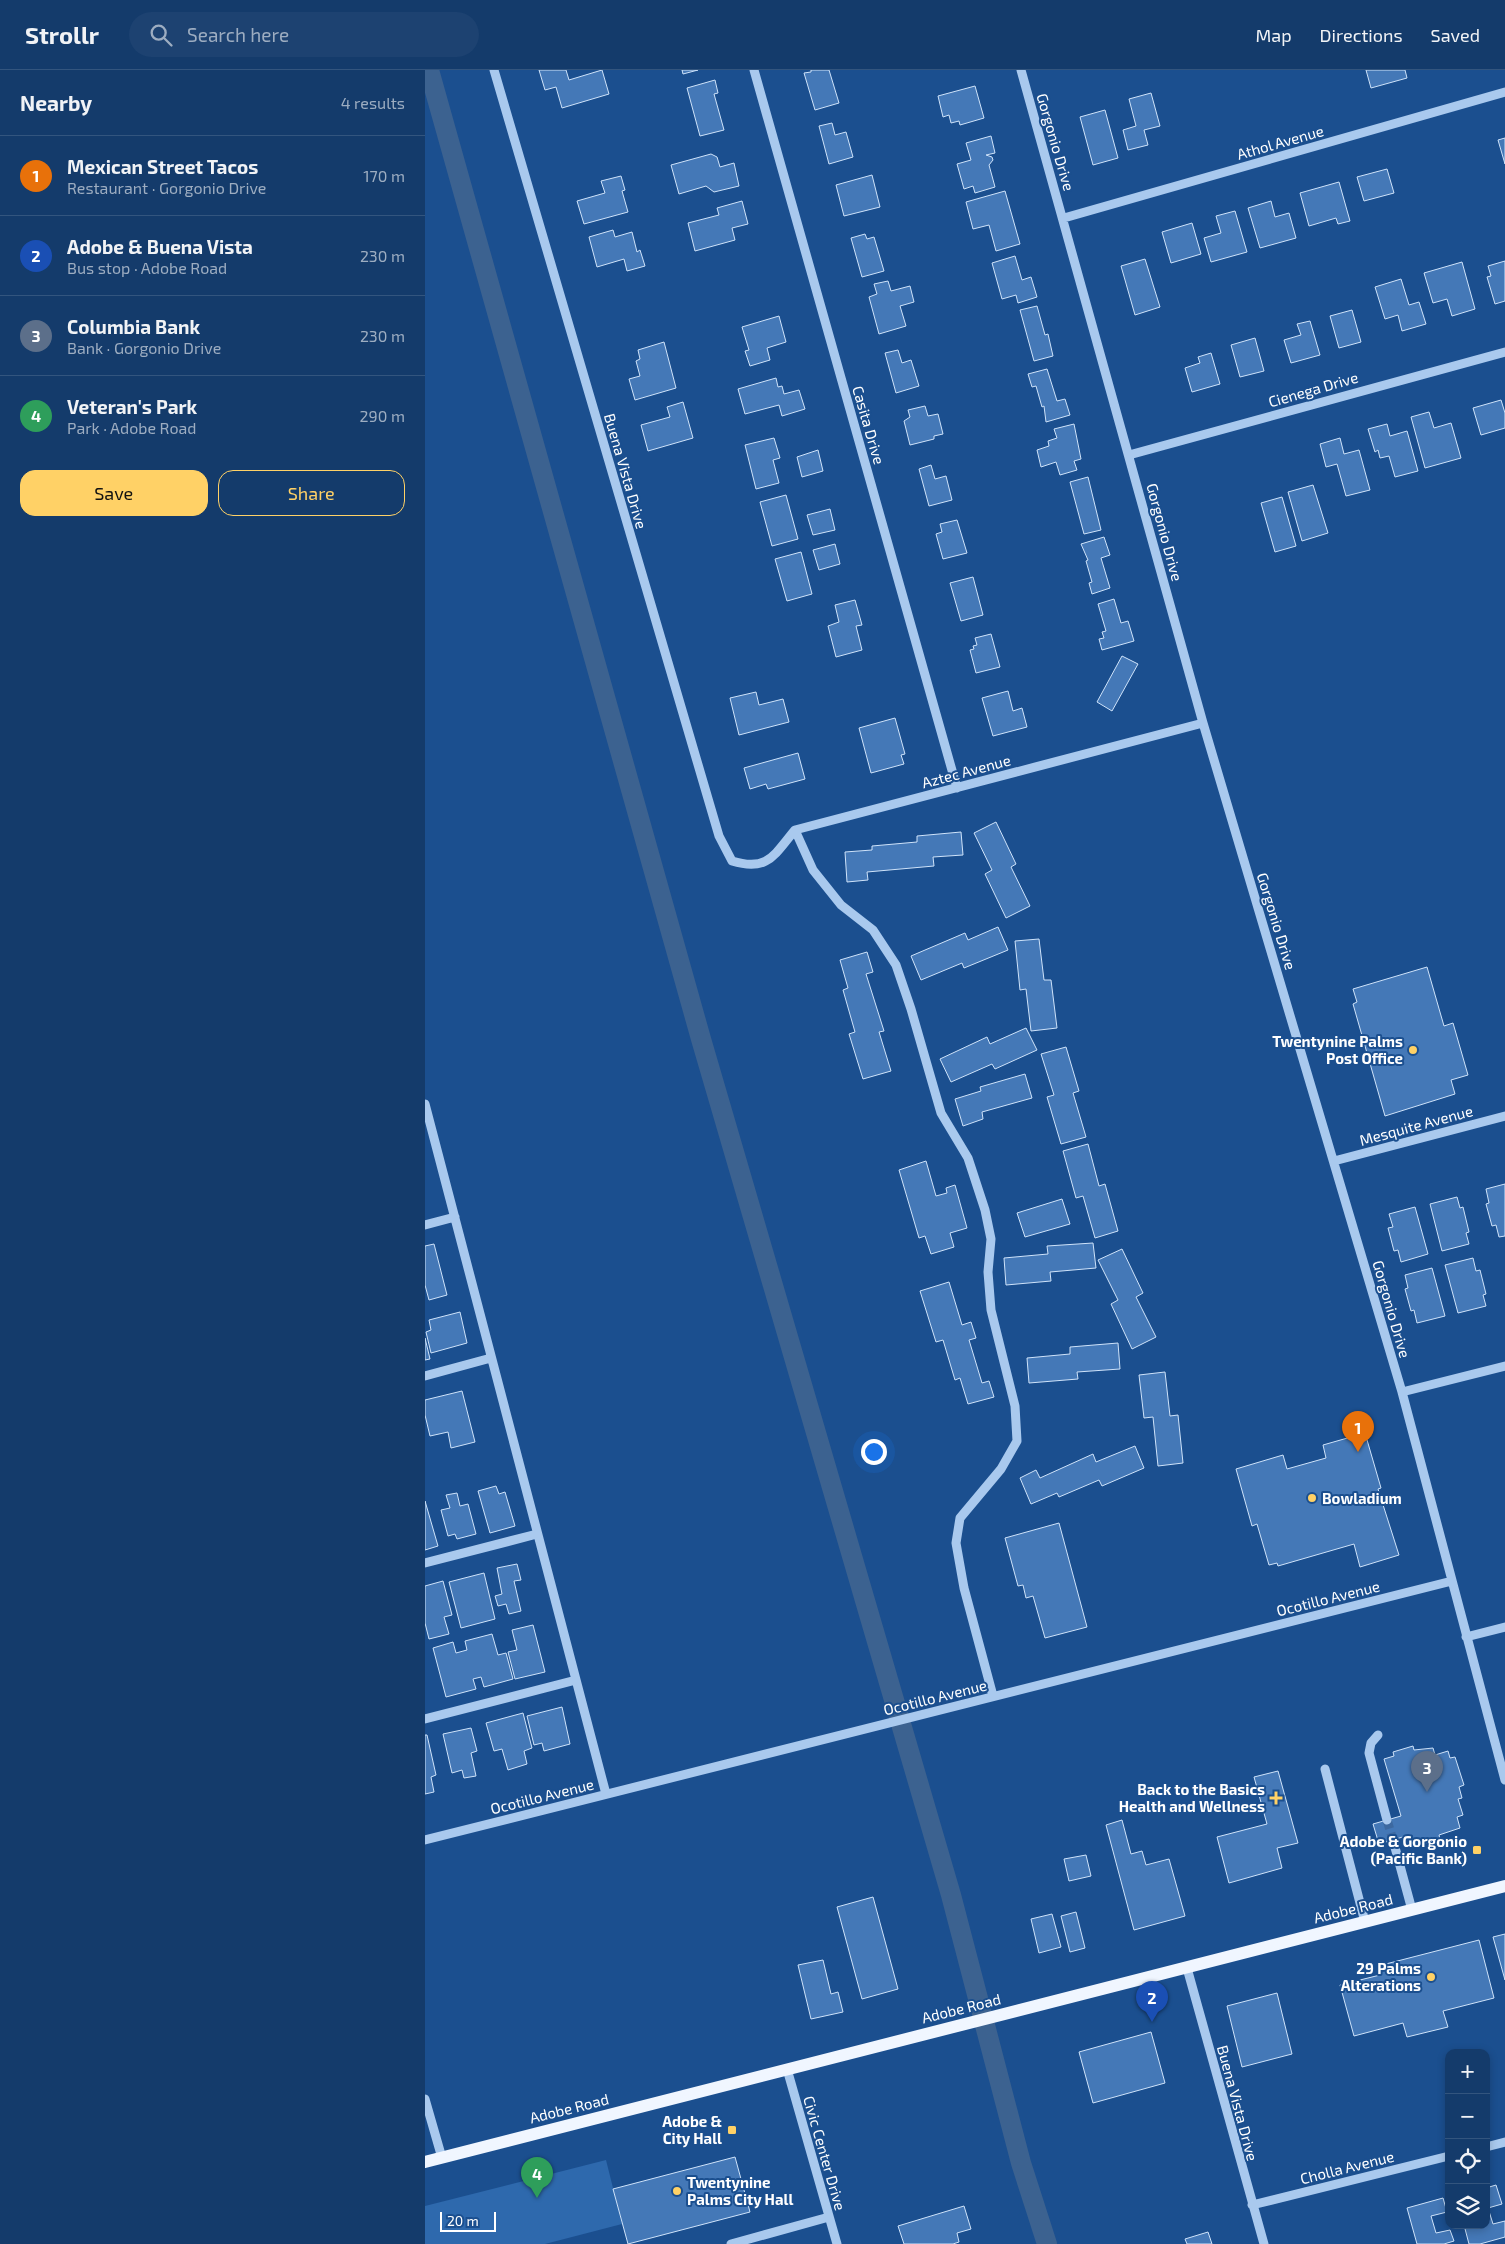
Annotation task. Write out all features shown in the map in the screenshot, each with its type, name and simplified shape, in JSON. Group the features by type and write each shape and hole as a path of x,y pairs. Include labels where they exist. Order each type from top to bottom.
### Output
{"main road":[{"name":"Adobe Road","path":"425,2162 1505,1886"}],"street":[{"name":"Buena Vista Drive","path":"494,70 719,836 732,861 749,866 770,860 795,830"},
{"name":"Casita Drive","path":"754,70 957,788"},
{"name":"Gorgonio Drive","path":"1021,70 1203,723 1402,1392 1505,1780"},
{"name":"Athol Avenue","path":"1063,218 1505,92"},
{"name":"Cienega Drive","path":"1129,455 1505,352"},
{"name":"Aztec Avenue","path":"795,830 1203,723"},
{"path":"795,830 813,870 841,905 873,930 896,965 911,1009 941,1113 968,1158 985,1210 991,1239 988,1272 991,1310 1015,1406 1017,1441 1001,1469 960,1518 956,1543 964,1588 993,1696"},
{"path":"425,1104 606,1794"},
{"name":"Mesquite Avenue","path":"1334,1161 1505,1116"},
{"path":"425,1225 455,1217"},
{"path":"425,1376 491,1358"},
{"path":"1402,1392 1505,1366"},
{"path":"425,1564 537,1534"},
{"name":"Ocotillo Avenue","path":"425,1840 1452,1581"},
{"path":"1466,1637 1505,1627"},
{"path":"425,1719 576,1680"},
{"path":"1378,1735 1371,1743 1369,1753 1387,1820"},
{"path":"1325,1769 1365,1922"},
{"path":"1393,1840 1412,1910"},
{"name":"Buena Vista Drive","path":"1187,1968 1264,2244"},
{"name":"Civic Center Drive","path":"787,2069 837,2244"},
{"path":"425,2099 442,2158"},
{"path":"1490,2146 1505,2142"},
{"name":"Cholla Avenue","path":"1252,2205 1445,2157"},
{"path":"731,2244 829,2218"}],"shaded area":[{"path":"606,2160 622,2224 545,2244 425,2244 425,2206"}],"building":[{"path":"539,70 566,70 569,80 602,70 609,94 562,108 556,87 545,90"},
{"path":"682,70 698,70 683,74"},
{"path":"811,70 829,70 839,103 815,110 804,73 811,72"},
{"path":"1366,70 1405,70 1407,78 1371,88"},
{"path":"715,80 718,93 714,94 724,130 700,136 687,88"},
{"path":"975,86 984,118 960,125 959,121 951,123 949,115 943,117 938,96"},
{"path":"1151,93 1160,126 1144,130 1148,145 1128,150 1123,130 1136,126 1129,99"},
{"path":"1105,110 1118,158 1093,165 1080,117"},
{"path":"832,123 835,135 846,132 853,157 829,164 819,126"},
{"path":"991,136 995,153 986,155 992,157 993,160 989,165 995,187 975,193 973,186 964,189 957,164 971,160 966,143"},
{"path":"1505,138 1505,164 1498,140"},
{"path":"711,154 717,157 720,167 734,163 739,186 714,192 706,186 679,194 671,165"},
{"path":"1387,169 1394,193 1364,201 1357,177"},
{"path":"872,175 880,207 844,216 836,185"},
{"path":"621,176 625,190 622,191 628,212 584,224 577,201 605,193 601,181"},
{"path":"1339,182 1350,221 1338,224 1336,218 1309,226 1300,193"},
{"path":"1005,191 1020,244 996,251 989,225 973,229 966,202"},
{"path":"742,201 748,224 732,228 735,240 695,251 688,223 719,215 717,208"},
{"path":"1271,201 1275,217 1289,213 1296,238 1260,248 1248,208"},
{"path":"1235,211 1247,252 1211,262 1204,238 1221,233 1216,216"},
{"path":"1192,223 1201,254 1171,263 1162,232"},
{"path":"613,230 615,237 632,232 637,252 640,250 645,266 627,271 624,259 597,267 589,237"},
{"path":"865,234 867,239 874,237 884,271 862,277 851,238"},
{"path":"1015,256 1022,280 1031,277 1037,297 1018,303 1016,295 1002,299 992,263"},
{"path":"1145,259 1160,307 1135,315 1121,266"},
{"path":"1505,261 1505,301 1495,304 1487,277 1491,276 1488,266"},
{"path":"1462,262 1475,309 1452,316 1447,299 1433,303 1424,273"},
{"path":"1401,279 1409,305 1419,302 1426,324 1402,331 1398,315 1385,319 1375,287"},
{"path":"888,281 891,291 910,286 914,302 900,306 906,326 879,334 869,297 877,294 874,284"},
{"path":"1037,306 1045,335 1048,334 1053,356 1034,361 1020,310"},
{"path":"1352,310 1361,342 1339,348 1330,316"},
{"path":"779,316 786,342 767,348 770,360 750,366 745,351 749,350 742,327"},
{"path":"1310,321 1320,355 1291,363 1284,340 1301,335 1297,324"},
{"path":"1255,338 1264,371 1240,377 1231,345"},
{"path":"664,342 676,388 635,400 629,379 640,376 636,361 640,359 638,350"},
{"path":"898,350 902,363 911,360 919,386 896,393 885,353"},
{"path":"1211,353 1220,384 1192,392 1185,368 1200,363 1198,357"},
{"path":"1047,369 1057,401 1065,399 1070,415 1046,422 1044,406 1042,407 1036,386 1032,387 1028,374"},
{"path":"776,378 778,387 782,386 784,394 799,390 805,409 782,416 779,405 745,414 738,389"},
{"path":"1501,400 1505,413 1505,428 1481,435 1473,408"},
{"path":"683,402 693,438 648,451 641,425 670,417 667,407"},
{"path":"925,406 928,416 938,414 943,434 934,436 934,439 910,445 904,421 910,417 908,410"},
{"path":"1429,412 1434,428 1451,423 1461,458 1425,468 1411,417"},
{"path":"1074,424 1081,459 1074,461 1077,470 1060,475 1056,462 1041,467 1037,450 1049,446 1048,441 1057,438 1054,429"},
{"path":"1387,424 1390,436 1407,431 1418,471 1395,477 1389,456 1380,458 1378,450 1375,452 1368,429"},
{"path":"774,438 780,458 773,460 779,483 756,489 745,445"},
{"path":"1340,438 1344,454 1359,450 1370,490 1346,496 1337,464 1326,467 1320,444"},
{"path":"818,450 823,471 802,477 797,457"},
{"path":"931,465 935,479 946,476 952,500 929,506 919,469"},
{"path":"1088,477 1101,530 1084,534 1070,482"},
{"path":"1313,485 1328,533 1302,541 1288,492"},
{"path":"786,495 798,539 772,546 760,502"},
{"path":"1282,497 1296,546 1275,552 1261,503"},
{"path":"830,509 835,530 813,535 807,515"},
{"path":"957,520 967,553 943,559 936,534 942,532 940,524"},
{"path":"1104,537 1110,555 1101,558 1110,588 1092,594 1089,583 1092,582 1086,561 1088,560 1081,544"},
{"path":"835,544 840,564 819,570 813,550"},
{"path":"801,552 812,594 787,601 775,559"},
{"path":"973,577 983,615 961,621 950,583"},
{"path":"1114,599 1121,623 1128,621 1134,641 1102,650 1099,639 1104,638 1102,632 1106,631 1098,604"},
{"path":"855,600 862,625 856,626 862,650 836,657 828,626 839,622 835,605"},
{"path":"991,634 1000,667 976,673 970,650 974,649 973,646 977,645 975,638"},
{"path":"1122,656 1138,664 1112,711 1097,702"},
{"path":"1008,691 1013,711 1022,708 1027,727 993,736 982,698"},
{"path":"756,692 759,705 783,699 789,722 739,735 730,698"},
{"path":"895,718 905,754 901,755 904,764 871,773 859,728"},
{"path":"798,753 805,779 768,789 766,784 750,789 744,768"},
{"path":"996,822 1016,864 1011,867 1030,906 1006,918 985,874 992,870 974,833"},
{"path":"961,832 963,855 933,857 934,866 867,872 868,880 847,882 845,852 872,850 872,846 917,842 917,836"},
{"path":"998,927 1008,950 964,968 962,963 921,980 911,956 965,933 968,940"},
{"path":"1039,939 1044,980 1051,980 1057,1028 1031,1031 1026,989 1020,990 1015,941"},
{"path":"867,952 873,972 866,974 884,1031 879,1032 891,1071 863,1079 849,1034 855,1032 843,990 848,988 840,960"},
{"name":"Twentynine Palms Post Office","path":"1427,967 1444,1026 1453,1023 1468,1075 1451,1080 1455,1094 1385,1116 1353,1004 1357,1002 1353,989"},
{"path":"1026,1028 1037,1050 995,1069 992,1064 951,1082 940,1059 987,1037 990,1044"},
{"path":"1066,1047 1079,1091 1073,1093 1086,1137 1061,1144 1047,1097 1054,1095 1041,1054"},
{"path":"1025,1074 1032,1098 982,1112 983,1119 963,1126 955,1099 981,1091 980,1087"},
{"path":"1088,1144 1099,1186 1105,1184 1118,1231 1095,1238 1083,1196 1076,1198 1063,1151"},
{"path":"926,1161 936,1196 947,1193 946,1188 955,1185 967,1228 950,1233 954,1247 931,1254 925,1236 919,1238 899,1170"},
{"path":"1505,1184 1505,1236 1499,1237 1496,1225 1492,1226 1486,1204 1489,1203 1486,1189"},
{"path":"1457,1197 1460,1208 1463,1207 1469,1232 1466,1233 1469,1244 1442,1251 1430,1204"},
{"path":"1062,1199 1070,1224 1025,1237 1017,1213"},
{"path":"1415,1207 1428,1254 1401,1262 1398,1250 1394,1251 1388,1228 1393,1227 1389,1214"},
{"path":"1093,1243 1096,1268 1050,1272 1051,1281 1006,1285 1004,1258 1048,1254 1047,1246"},
{"path":"434,1244 447,1295 429,1300 425,1285 425,1246"},
{"path":"1122,1249 1143,1293 1136,1297 1156,1337 1132,1349 1111,1304 1118,1300 1098,1260"},
{"path":"1473,1258 1476,1271 1480,1270 1486,1294 1483,1295 1486,1306 1458,1313 1445,1265"},
{"path":"1432,1268 1445,1316 1417,1323 1414,1310 1411,1311 1405,1289 1408,1288 1405,1275"},
{"path":"949,1282 962,1325 971,1322 976,1338 969,1340 982,1383 989,1381 994,1397 968,1404 960,1378 955,1380 943,1340 936,1342 920,1291"},
{"path":"460,1312 467,1343 431,1353 426,1332 431,1330 429,1320"},
{"path":"425,1338 430,1359 425,1360"},
{"path":"1118,1343 1120,1369 1077,1372 1078,1379 1029,1383 1027,1358 1070,1354 1070,1347"},
{"path":"1165,1372 1170,1416 1178,1415 1183,1463 1158,1466 1153,1417 1144,1418 1139,1375"},
{"path":"462,1391 475,1442 451,1448 448,1432 430,1436 425,1415 425,1400"},
{"name":"Bowladium","path":"1365,1433 1381,1488 1378,1489 1399,1555 1360,1567 1354,1544 1278,1566 1277,1563 1269,1565 1257,1524 1252,1526 1236,1469 1283,1455 1287,1469 1326,1458 1323,1445"},
{"path":"1135,1446 1144,1468 1102,1486 1099,1480 1059,1497 1057,1493 1031,1504 1020,1478 1036,1470 1040,1478 1093,1454 1096,1462"},
{"path":"496,1486 499,1494 505,1492 515,1526 490,1533 478,1491"},
{"path":"457,1493 460,1506 468,1504 476,1534 457,1539 455,1534 448,1536 441,1510 450,1508 446,1495"},
{"path":"425,1501 438,1546 425,1550"},
{"path":"1059,1523 1087,1627 1045,1638 1033,1596 1026,1598 1023,1585 1018,1586 1005,1538"},
{"path":"517,1564 521,1580 514,1581 521,1611 509,1614 506,1604 498,1606 495,1596 502,1594 497,1568"},
{"path":"484,1573 495,1619 461,1628 449,1582"},
{"path":"443,1581 452,1615 444,1617 449,1634 429,1639 425,1623 425,1586"},
{"path":"533,1625 545,1672 515,1679 508,1652 517,1650 512,1630"},
{"path":"492,1634 498,1655 506,1653 513,1679 484,1687 481,1677 473,1679 476,1689 446,1697 433,1648 453,1642 456,1653 467,1650 465,1641"},
{"path":"562,1707 570,1744 544,1751 542,1743 534,1745 527,1716"},
{"path":"523,1713 532,1748 524,1751 527,1764 508,1770 502,1749 494,1751 486,1723"},
{"path":"471,1728 477,1751 471,1753 476,1776 464,1778 462,1770 452,1773 443,1734"},
{"path":"425,1735 427,1735 436,1775 431,1777 434,1792 425,1794"},
{"path":"1413,1746 1414,1750 1433,1748 1435,1755 1448,1751 1450,1758 1455,1757 1464,1785 1459,1787 1462,1798 1458,1799 1463,1815 1457,1817 1460,1828 1439,1835 1440,1839 1422,1844 1421,1840 1408,1844 1406,1836 1379,1844 1373,1824 1401,1816 1384,1759 1394,1756 1393,1752"},
{"path":"1278,1771 1298,1843 1277,1848 1282,1868 1229,1883 1217,1837 1267,1824 1254,1777"},
{"path":"1122,1820 1131,1854 1142,1851 1146,1865 1169,1859 1185,1916 1134,1930 1106,1825"},
{"path":"1086,1855 1091,1876 1069,1881 1064,1859"},
{"path":"873,1897 898,1989 862,1999 837,1907"},
{"path":"1076,1912 1085,1948 1070,1952 1061,1916"},
{"path":"1052,1914 1061,1947 1039,1953 1031,1919"},
{"path":"1505,1934 1505,1980 1493,1937"},
{"path":"1479,1940 1494,1998 1443,2011 1448,2027 1407,2037 1403,2023 1354,2036 1340,1985 1380,1975 1378,1966"},
{"path":"823,1960 831,1994 838,1992 843,2012 811,2019 798,1965"},
{"path":"1277,1993 1292,2054 1242,2067 1227,2006"},
{"path":"1151,2032 1165,2083 1093,2103 1079,2052"},
{"path":"735,2157 750,2212 628,2244 613,2189"},
{"path":"1496,2185 1502,2204 1490,2207 1490,2187"},
{"path":"1443,2198 1445,2212 1431,2216 1436,2233 1450,2230 1454,2241 1444,2244 1417,2244 1407,2208"},
{"path":"964,2206 971,2229 957,2233 959,2242 953,2244 904,2244 898,2226"},
{"path":"1490,2214 1493,2224 1505,2221 1505,2237 1480,2244 1469,2244 1465,2229 1490,2229"},
{"path":"1208,2232 1212,2244 1187,2244 1185,2239"}],"waterway":[{"path":"429,70 701,1039 951,1895 1021,2163 1047,2244"}],"tunnel":[{"path":"1387,1820 1393,1840"}],"place":[{"name":"Twentynine Palms Post Office","path":"1413,1050"},
{"name":"Mexican Street Tacos","path":"1358,1452"},
{"name":"Bowladium","path":"1312,1498"},
{"name":"Columbia Bank","path":"1427,1792"},
{"name":"Back to the Basics Health and Wellness","path":"1276,1798"},
{"name":"Adobe & Gorgonio (Pacific Bank)","path":"1477,1850"},
{"name":"29 Palms Alterations","path":"1431,1977"},
{"name":"Adobe & Buena Vista","path":"1152,2022"},
{"name":"Adobe & City Hall","path":"732,2130"},
{"name":"Twentynine Palms City Hall","path":"677,2191"},
{"name":"Veteran's Park","path":"537,2198"}]}
